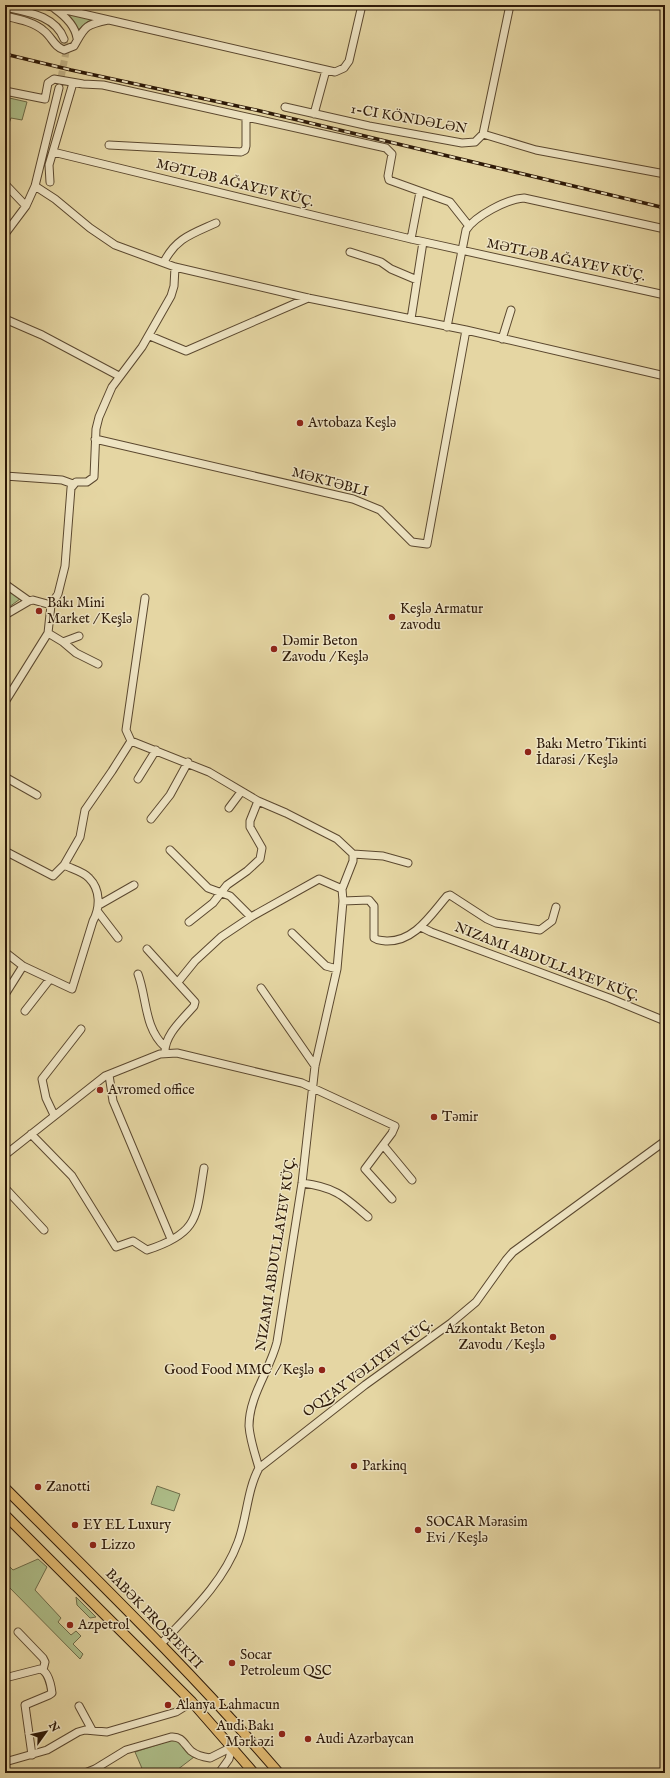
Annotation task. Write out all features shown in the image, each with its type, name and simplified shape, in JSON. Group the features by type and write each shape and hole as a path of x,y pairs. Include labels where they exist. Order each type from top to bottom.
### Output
{"main road":[{"name":"BABƏK PROSPEKTI","path":"5,1488 161,1644 224,1711 279,1773"},
{"path":"5,1515 192,1702 254,1773"}],"street":[{"path":"44,5 326,70 339,71 344,68 349,61 362,5"},
{"path":"483,134 510,5"},
{"path":"5,7 30,13 50,21 56,26 64,39"},
{"path":"52,7 68,20 75,30 77,38"},
{"path":"5,16 40,28 61,49 66,50 72,48 83,30 90,25 112,20"},
{"path":"314,114 326,70"},
{"path":"5,91 45,99 50,81 58,79 111,86 246,118 386,148 392,154 388,176 389,180 450,202 469,226 464,235 447,326"},
{"path":"50,182 49,165 73,82"},
{"path":"5,234 26,206 35,186 59,88"},
{"name":"1-CI KÖNDƏLƏN","path":"285,107 369,126 462,143 475,142 483,134 536,150 665,174"},
{"name":"MƏTLƏB AĞAYEV KÜÇ.","path":"109,145 241,152 245,150 246,146 246,118"},
{"name":"MƏTLƏB AĞAYEV KÜÇ.","path":"53,152 423,242 665,295"},
{"path":"5,184 26,206"},
{"path":"35,186 55,199 90,228 115,245 175,267 308,298 466,330 665,376"},
{"path":"411,239 420,192"},
{"name":"MƏTLƏB AĞAYEV KÜÇ.","path":"469,226 501,205 511,200 524,198 665,229"},
{"path":"164,262 170,250 181,239 216,224"},
{"path":"412,319 423,242"},
{"path":"350,252 381,262 391,269 417,280"},
{"path":"5,476 62,480 73,484 87,482 94,477 95,440 99,417 119,376 150,336 171,296 174,286 175,267"},
{"path":"150,336 186,351 308,298"},
{"path":"502,339 511,310"},
{"path":"5,319 42,335 119,376"},
{"name":"MƏKTƏBLI","path":"95,440 353,499 380,510 391,519 405,537 412,542 427,544 466,330"},
{"path":"5,702 48,633 51,605 58,594 65,566 71,488 73,484"},
{"path":"5,584 29,601"},
{"path":"145,598 126,730 131,741 188,762 220,777 258,801 286,813 337,839 353,854 383,856 408,863"},
{"path":"5,615 33,600 51,605"},
{"path":"48,633 63,642 76,653 98,664"},
{"path":"63,642 79,636"},
{"path":"5,851 50,876 55,875 64,865 80,837 85,810 131,741"},
{"path":"138,779 156,750"},
{"path":"151,819 170,794 188,762"},
{"path":"5,777 37,795"},
{"path":"229,808 242,792"},
{"path":"189,922 213,903 227,885 247,871 260,859 262,848 250,827 250,821 258,801"},
{"path":"170,850 208,888 222,893 236,901 251,917"},
{"name":"NIZAMI ABDULLAYEV KÜÇ.","path":"259,1468 250,1435 252,1406 274,1356 277,1342 302,1183 316,1066 337,969 343,901 342,889 353,861 353,854"},
{"path":"64,865 89,877 97,893 99,908 118,938"},
{"path":"178,982 208,948 251,917 319,879 342,889"},
{"path":"5,952 23,966 72,989 92,921 99,908 134,885"},
{"path":"343,901 369,900 372,902 374,906 373,934 377,940 397,941 407,937 421,926 447,896 450,896 487,919 540,930 552,921 556,907"},
{"name":"NIZAMI ABDULLAYEV KÜÇ.","path":"421,926 431,932 609,998 665,1021"},
{"path":"292,933 326,966 337,969"},
{"path":"147,949 178,982 195,1004 168,1038 165,1050"},
{"path":"6,993 23,966"},
{"path":"138,974 143,987 148,1020 154,1034 165,1050"},
{"path":"25,1011 50,979"},
{"path":"260,988 316,1066"},
{"path":"54,1114 46,1098 42,1079 81,1029"},
{"path":"6,1150 31,1134 92,1085 109,1075 165,1050 287,1078 313,1087 395,1126 366,1169 392,1199"},
{"path":"109,1075 113,1101 171,1239"},
{"path":"31,1134 72,1176 116,1247 133,1241 147,1250 182,1233 194,1221 197,1213 204,1168"},
{"name":"OQTAY VƏLIYEV KÜÇ.","path":"161,1644 212,1589 229,1564 244,1525 252,1486 259,1468 268,1459 466,1311 476,1302 503,1263 513,1252 665,1141"},
{"path":"383,1145 412,1180"},
{"path":"302,1183 321,1185 334,1190 368,1217"},
{"path":"5,1188 44,1230"},
{"path":"18,1632 43,1658 45,1665 43,1670"},
{"path":"5,1678 36,1669 46,1672 52,1693 28,1703 25,1710 32,1755"},
{"path":"5,1762 46,1750 78,1732 92,1730 102,1733 107,1732 176,1712 192,1702"},
{"path":"79,1706 92,1730"},
{"path":"85,1773 95,1769 126,1750 176,1736 182,1739 192,1752 210,1758 232,1747"},
{"path":"219,1773 229,1759 232,1747"}],"green space":[{"path":"64,12 94,19 87,22 78,30 71,19"},
{"path":"5,97 27,102 22,120 11,118 5,134"},
{"path":"5,588 20,599 5,610"},
{"path":"157,1486 180,1494 174,1511 151,1504"},
{"path":"38,1559 47,1567 35,1590 61,1618 58,1622 71,1635 76,1631 81,1636 73,1644 83,1654 80,1659 5,1583 5,1562 13,1570"},
{"path":"76,1597 96,1617 90,1618 77,1605"},
{"path":"172,1740 179,1741 194,1757 173,1773 144,1773 135,1752"}],"tunnel":[{"path":"59,88 66,52 64,39"}],"railway":[{"path":"5,54 71,70 256,110 665,208"}],"place":[{"name":"Avtobaza Keşlə","path":"300,423"},
{"name":"Bakı Mini Market / Keşlə","path":"39,611"},
{"name":"Keşlə Armatur zavodu","path":"392,617"},
{"name":"Dəmir Beton Zavodu / Keşlə","path":"274,649"},
{"name":"Bakı Metro Tikinti İdarəsi / Keşlə","path":"528,752"},
{"name":"Avromed office","path":"100,1090"},
{"name":"Təmir","path":"434,1117"},
{"name":"Azkontakt Beton Zavodu / Keşlə","path":"553,1337"},
{"name":"Good Food MMC / Keşlə","path":"322,1370"},
{"name":"Parkinq","path":"354,1466"},
{"name":"Zanotti","path":"38,1487"},
{"name":"EY EL Luxury","path":"75,1525"},
{"name":"SOCAR Mərasim Evi / Keşlə","path":"418,1530"},
{"name":"Lizzo","path":"93,1545"},
{"name":"Azpetrol","path":"70,1625"},
{"name":"Socar Petroleum QSC","path":"232,1663"},
{"name":"Alanya Lahmacun","path":"168,1705"},
{"name":"Audi Bakı Mərkəzi","path":"282,1734"},
{"name":"Audi Azərbaycan","path":"308,1739"}]}
